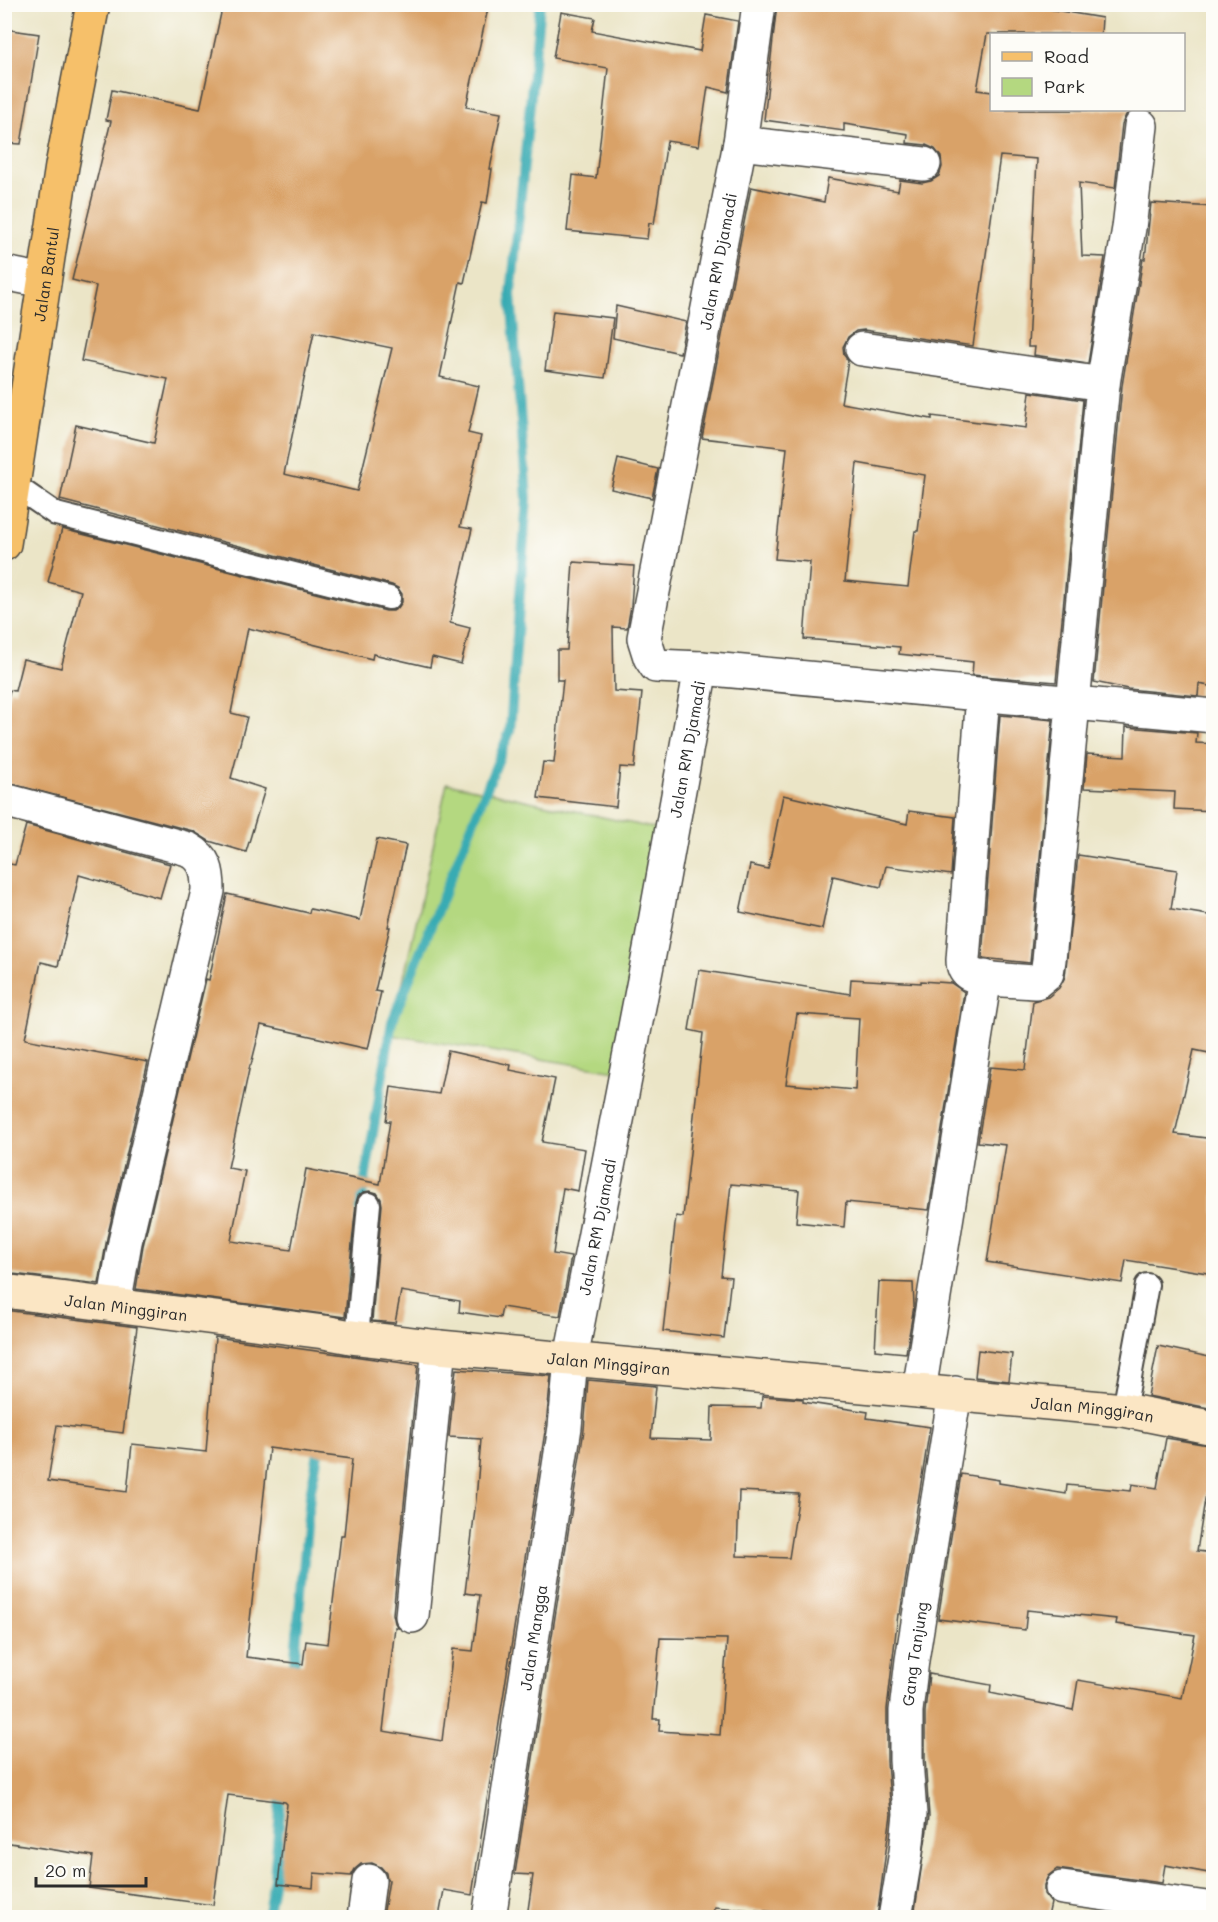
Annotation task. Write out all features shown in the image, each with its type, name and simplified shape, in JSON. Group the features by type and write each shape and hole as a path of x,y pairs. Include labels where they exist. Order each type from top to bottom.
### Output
{"main road":[{"name":"Jalan Bantul","path":"4,544 9,484 62,165 93,4"}],"street":[{"name":"Jalan RM Djamadi","path":"571,1358 652,939 701,668 656,666 650,657 644,638 740,143 759,4"},
{"path":"983,694 964,967 969,973 985,977 1036,982 1047,973 1075,702 1103,384 1129,228 1141,126"},
{"path":"740,143 924,164"},
{"path":"4,273 44,281"},
{"path":"862,349 1103,384"},
{"path":"701,668 1214,716"},
{"path":"4,800 188,849 202,860 207,869 208,891 125,1242 114,1305"},
{"path":"919,1391 985,977"},
{"name":"Jalan Minggiran","path":"4,1291 439,1347 1124,1410 1214,1428"},
{"path":"412,1616 439,1347"},
{"name":"Jalan Mangga","path":"489,1917 565,1427 571,1358"},
{"name":"Gang Tanjung","path":"895,1917 910,1814 906,1760 906,1711 912,1660 955,1393"},
{"path":"364,1917 369,1881"},
{"path":"1062,1888 1214,1910"}],"lane":[{"path":"9,484 56,514 389,598"},
{"path":"344,1336 369,1204"},
{"path":"1124,1410 1148,1285"}],"green space":[{"path":"447,783 671,832 628,1073 391,1035"}],"building":[{"path":"223,4 489,4 466,107 501,113 490,169 492,169 487,203 482,202 464,283 460,282 440,377 479,386 468,433 481,436 460,527 472,529 450,623 470,628 461,664 432,657 430,667 373,654 372,659 248,628 231,713 247,717 231,778 265,789 246,852 209,841 193,831 4,782 4,712 10,690 15,691 23,659 61,668 81,591 48,582 62,529 386,611 393,611 402,602 402,594 392,585 60,500 76,425 154,443 168,379 81,361 96,286 72,280 111,121 106,120 112,90 200,109","holes":["314,332 392,348 357,491 284,474"]},
{"path":"777,4 1018,4 1102,18 1101,33 987,34 977,90 990,92 990,111 1131,111 1122,124 1115,188 1079,183 1082,256 1105,257 1088,363 1034,355 1035,347 1028,347 1037,159 1000,156 973,346 864,330 856,331 848,337 843,347 848,361 841,403 932,419 932,416 1026,428 1030,392 1083,400 1056,682 972,675 973,662 899,654 900,647 804,639 810,562 775,559 787,448 702,438 751,187 824,202 828,178 898,191 900,180 922,183 939,176 942,167 941,157 935,149 926,145 907,143 908,134 844,124 844,131 764,120","holes":["857,463 925,475 918,531 915,531 908,587 845,581"]},
{"path":"561,12 595,18 592,31 700,51 706,15 738,21 728,92 708,87 699,146 667,141 654,224 649,223 647,239 567,231 573,175 596,178 608,68 553,58"},
{"path":"4,29 39,34 21,144 4,143"},
{"path":"1151,203 1214,207 1214,687 1199,684 1198,696 1128,689 1094,682 1122,386 1143,259 1145,259"},
{"path":"616,306 686,322 680,353 613,338"},
{"path":"553,311 613,318 605,378 545,370"},
{"path":"618,459 658,469 652,498 611,489"},
{"path":"573,562 634,566 627,628 613,627 614,691 642,693 634,768 620,767 616,807 538,798 543,762 554,763 563,680 557,680 557,650 567,650"},
{"path":"1000,715 1053,720 1030,963 982,958"},
{"path":"1126,727 1197,733 1196,743 1214,744 1214,811 1174,809 1175,792 1084,788 1087,754 1125,756"},
{"path":"783,795 907,824 909,811 955,817 951,875 886,866 881,887 833,876 822,929 740,912 750,865 768,869"},
{"path":"26,825 170,864 160,898 79,875 58,966 41,962 25,1039 148,1062 107,1238 99,1284 4,1273 4,863 15,865"},
{"path":"377,839 406,845 375,991 381,992 368,1049 261,1025 228,1168 245,1171 231,1241 291,1250 306,1169 380,1184 390,1121 386,1121 391,1087 439,1094 448,1051 511,1065 510,1070 555,1079 542,1142 585,1149 578,1191 563,1188 553,1254 571,1257 560,1316 502,1307 500,1318 459,1312 460,1301 401,1291 395,1323 372,1321 382,1205 377,1193 370,1191 358,1196 356,1203 345,1317 136,1289 143,1246 206,979 209,980 227,894 309,913 310,909 360,920"},
{"path":"1078,855 1177,870 1171,909 1214,916 1214,1054 1194,1050 1175,1134 1214,1139 1214,1274 1126,1260 1122,1283 987,1262 1006,1145 978,1142 990,1067 1025,1070 1033,1001 1048,997 1059,988 1065,977"},
{"path":"699,970 850,994 851,979 951,983 964,992 929,1210 846,1202 844,1227 796,1222 799,1190 731,1184 721,1276 731,1277 724,1338 663,1331 676,1216 683,1217 703,1033 689,1030","holes":["797,1014 859,1018 855,1090 786,1084"]},
{"path":"879,1282 913,1283 914,1306 906,1353 875,1350"},
{"path":"4,1310 137,1327 123,1433 57,1425 48,1481 127,1492 132,1444 206,1452 215,1337 418,1365 393,1614 398,1628 395,1627 383,1731 442,1741 453,1649 473,1651 480,1595 465,1593 481,1439 449,1437 456,1369 551,1376 546,1425 472,1895 444,1890 439,1917 383,1917 389,1880 381,1867 372,1863 361,1864 351,1876 314,1873 313,1888 278,1884 287,1804 228,1795 213,1905 89,1888 93,1856 4,1842","holes":["269,1448 352,1459 344,1535 341,1535 328,1644 306,1641 303,1664 246,1657"]},
{"path":"1158,1346 1214,1358 1214,1409 1148,1396"},
{"path":"978,1350 1012,1354 1009,1381 975,1377"},
{"path":"588,1380 656,1386 651,1438 711,1440 712,1407 761,1408 762,1396 803,1399 803,1402 868,1412 867,1418 930,1427 900,1614 898,1614 887,1709 887,1761 891,1814 877,1917 775,1917 776,1912 714,1907 713,1917 527,1917 533,1875 515,1874 584,1430","holes":["739,1491 799,1494 789,1558 737,1556","660,1638 727,1639 720,1735 659,1731 660,1719 653,1719"]},
{"path":"1166,1438 1214,1446 1214,1494 1206,1493 1197,1551 1214,1553 1214,1874 1165,1865 1162,1883 1057,1869 1048,1876 1044,1885 1044,1894 1051,1903 1048,1917 914,1917 929,1816 925,1759 925,1712 929,1674 991,1685 990,1693 1073,1710 1078,1680 1182,1698 1195,1635 1116,1624 1117,1619 1027,1610 1025,1630 938,1619 961,1474 1066,1494 1067,1485 1131,1491 1132,1484 1157,1488"}],"waterway":[{"path":"360,1209 392,1022 510,731 527,498 511,295 540,4"},
{"path":"347,1285 356,1230"},
{"path":"293,1677 310,1495 320,1443"},
{"path":"267,1918 274,1878 282,1789"}]}
